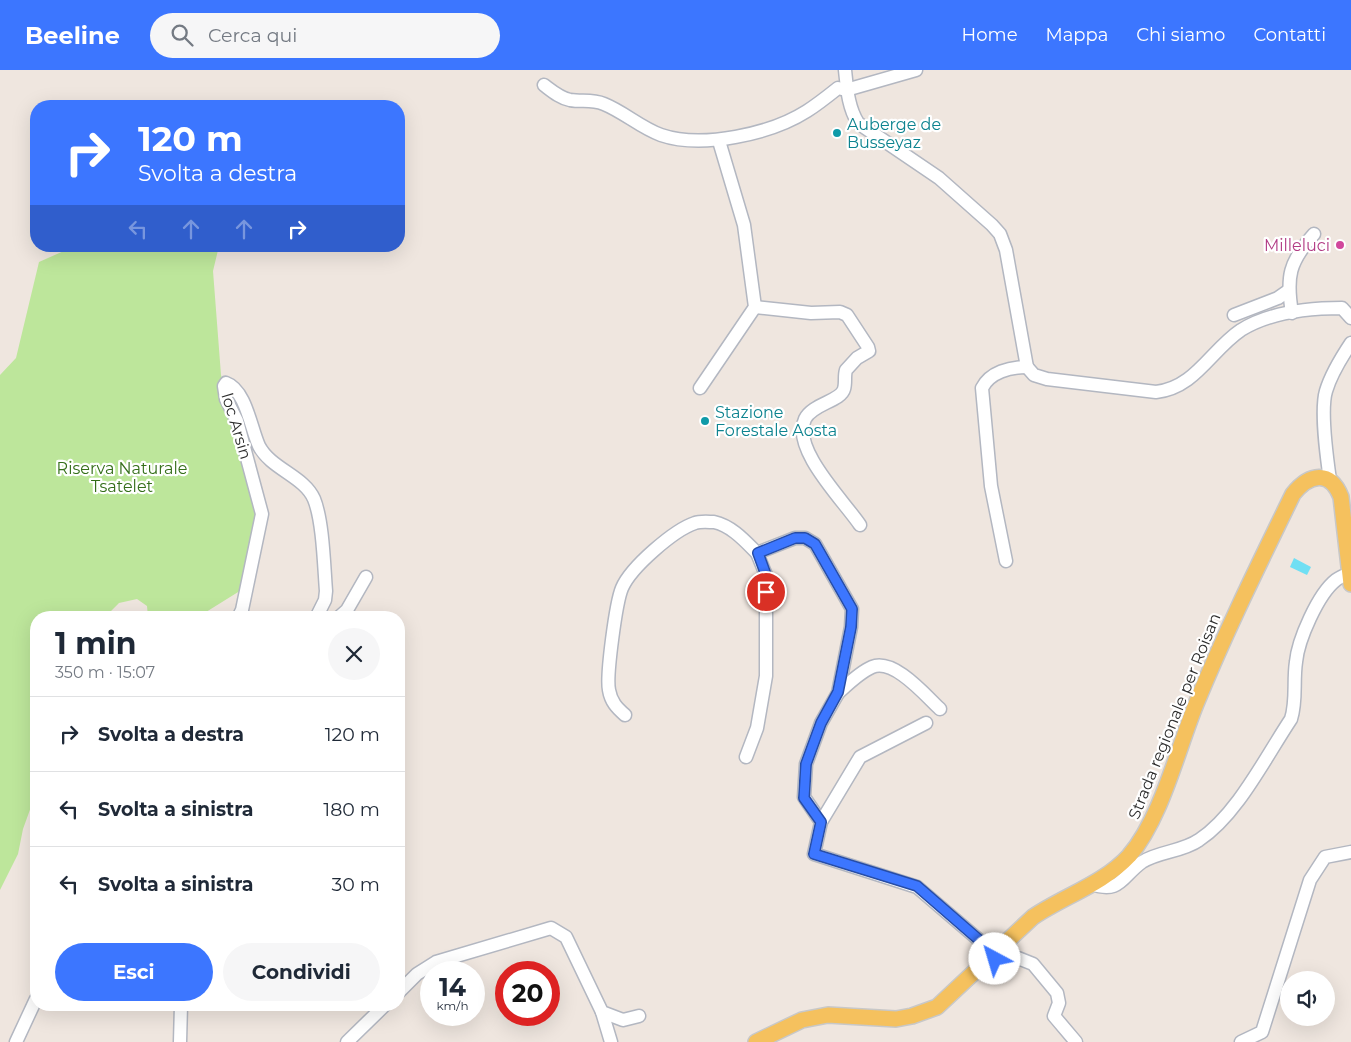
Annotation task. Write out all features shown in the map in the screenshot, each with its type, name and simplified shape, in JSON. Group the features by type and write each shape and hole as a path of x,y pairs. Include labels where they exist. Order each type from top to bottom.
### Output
{"main road":[{"name":"Strada regionale per Roisan","path":"756,1042 802,1020 828,1015 896,1019 926,1012 945,1000 993,952 1048,906 1091,884 1115,869 1129,856 1149,826 1221,642 1293,494 1302,482 1313,478 1330,480"},
{"path":"1330,480 1336,486 1340,497 1350,570"}],"street":[{"path":"845,70 846,90 853,114 858,123 939,178 1000,234 1006,250 1027,367 1034,374 1047,379 1156,392 1169,391 1186,381 1240,331 1267,318 1315,308 1342,308 1351,318"},
{"path":"544,85 557,95 570,100 590,100 604,104 660,135 688,140 720,141 791,119 806,111 838,88 846,90 916,70"},
{"path":"700,388 755,307 744,225 720,141"},
{"path":"1292,313 1288,292 1288,276 1294,260 1314,234"},
{"path":"1234,315 1278,298 1288,292"},
{"path":"755,307 811,313 840,312 847,315 868,347 869,351 857,358 846,370 844,389 840,395 812,410 805,419 803,432 805,444 815,464 860,525"},
{"path":"1330,480 1324,408 1326,392 1341,358 1351,343"},
{"path":"1006,561 991,486 982,388 998,372 1017,367 1027,367"},
{"name":"loc Arsin","path":"242,611 262,514 237,421 226,399 224,386 226,383 237,390 260,447 268,458 308,489 313,497 319,517 326,591 325,600 320,611"},
{"path":"625,716 613,704 609,690 617,607 622,588 631,573 674,535 696,522 714,522 728,527 758,553 766,575 766,676 756,728 746,757"},
{"path":"758,553 795,538 805,538 815,544 824,556 852,609 851,627 838,692 821,723 806,764 804,798 821,822"},
{"path":"1091,884 1105,888 1114,887 1142,862 1198,842 1225,820 1291,719 1294,710 1296,661 1300,639 1316,607 1335,580 1350,570"},
{"path":"346,611 366,577"},
{"path":"838,692 870,667 880,664 894,667 940,709"},
{"path":"926,723 860,757 821,822 814,854 917,886 993,952 995,959 1000,964 1018,958 1033,964 1057,993 1059,1003 1054,1016 1076,1042"},
{"path":"1241,1042 1262,1032 1310,880 1325,857 1351,852"},
{"path":"405,986 417,974 436,962 551,928 566,938 602,1012 611,1042"},
{"path":"16,1042 30,1011"},
{"path":"180,1011 180,1042"},
{"path":"347,1042 379,1011"},
{"path":"602,1012 623,1020 640,1016"}],"green space":[{"name":"Riserva Naturale Tsatelet","path":"62,252 218,252 213,271 221,375 259,514 243,589 208,611 147,611 147,606 137,599 119,603 111,611 30,611 30,810 23,829 18,854 0,890 0,375 16,358 39,262"}],"water":[{"path":"1294,558 1311,567 1307,575 1290,567"}],"place":[{"name":"Auberge de Busseyaz","path":"837,133"},
{"name":"Milleluci","path":"1340,245"},
{"name":"Stazione Forestale Aosta","path":"705,421"}],"route":[{"path":"766,592 766,575 758,553 795,538 805,538 815,544 824,556 834,580 852,609 851,627 838,692 821,723 806,764 804,798 821,822 814,854 917,886 993,952 995,959"}]}
